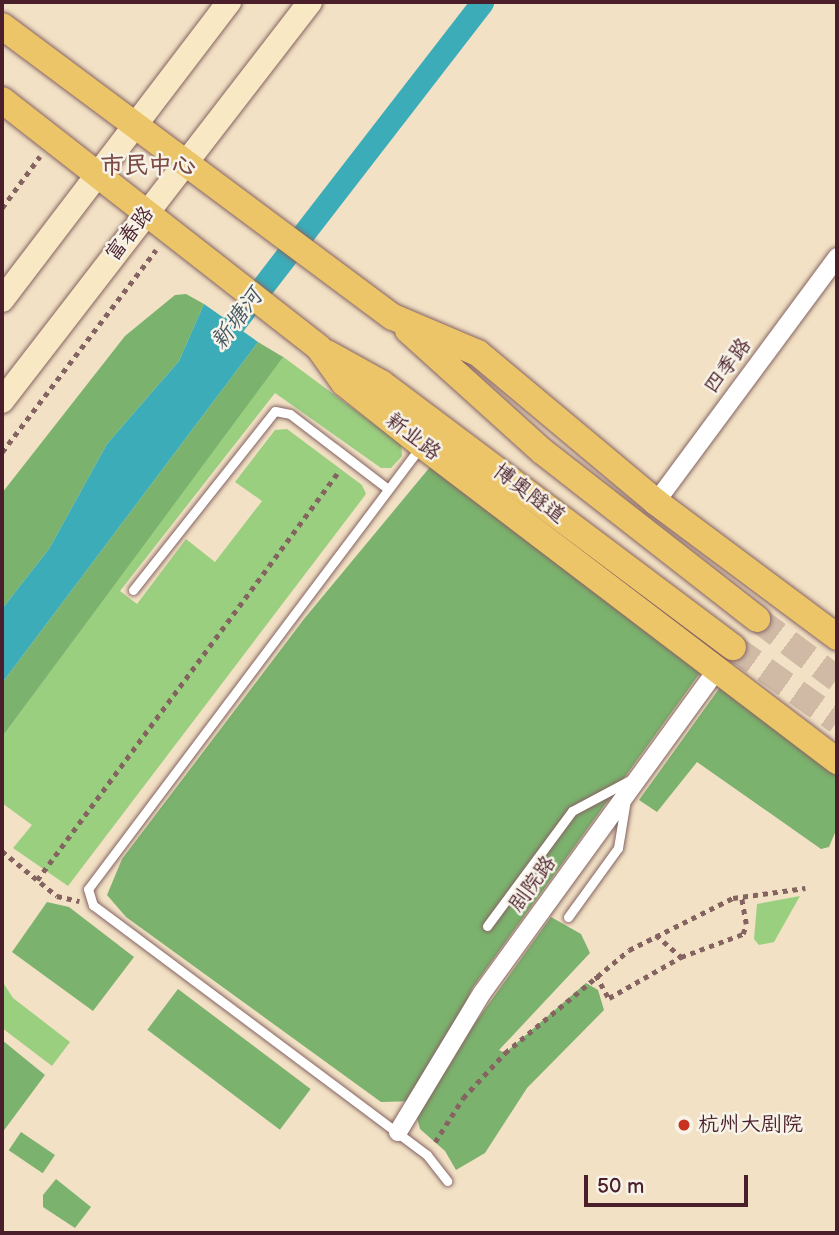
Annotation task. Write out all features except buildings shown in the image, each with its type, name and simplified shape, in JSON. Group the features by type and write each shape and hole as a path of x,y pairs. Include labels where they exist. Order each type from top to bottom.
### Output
{"main road":[{"path":"2,300 229,2"},
{"name":"富春路","path":"2,401 310,2"},
{"path":"2,26 133,127 393,317 478,353 656,502 837,637"},
{"name":"新业路","path":"2,100 319,348 345,383 422,445 837,761"},
{"name":"博奥隧道","path":"393,317 542,450 757,619"},
{"name":"博奥隧道","path":"319,348 381,383 733,647"}],"street":[{"name":"四季路","path":"656,502 837,257"},
{"name":"剧院路","path":"398,1132 482,993 717,669"}],"lane":[{"path":"133,590 275,411 290,414 388,489"},
{"path":"422,445 96,872 88,889 93,905 398,1132 427,1155 447,1181"},
{"path":"487,926 572,811 640,775"},
{"path":"568,918 618,848 625,828 626,794"}],"path":[{"path":"2,208 53,139"},
{"path":"2,452 171,232"},
{"path":"37,880 348,458"},
{"path":"2,851 57,896 93,905"},
{"path":"427,1155 463,1098 505,1054 596,975 656,935 741,897 806,888"},
{"path":"596,975 609,998 681,957 743,934 746,924 741,897"},
{"path":"656,935 681,957"}],"green space":[{"path":"186,294 204,304 179,361 107,444 49,549 2,609 2,493 125,336 175,295"},
{"path":"258,342 283,357 2,737 2,683"},
{"path":"282,356 401,444 402,456 391,468 381,468 275,393 120,591 137,604 186,539 215,562 262,501 235,482 275,430 287,429 362,485 366,494 68,886 13,848 32,825 2,803 2,737"},
{"path":"430,467 700,673 473,987 418,1101 381,1102 126,917 107,895 122,859 304,619"},
{"path":"721,686 837,767 837,828 829,847 821,849 697,762 657,812 639,800"},
{"path":"800,896 774,942 759,945 754,939 757,904"},
{"path":"47,902 69,907 134,957 93,1011 12,952"},
{"path":"551,917 581,934 590,953 499,1050 505,1053 586,983 598,990 604,1010 527,1088 485,1153 456,1170 445,1151 420,1129 417,1118 475,1023"},
{"path":"2,981 13,998 70,1042 52,1066 2,1028"},
{"path":"178,989 311,1089 280,1130 147,1030"},
{"path":"2,1040 45,1075 2,1133"},
{"path":"21,1132 55,1155 43,1173 9,1150"},
{"path":"56,1179 91,1207 75,1228 43,1207 43,1195"}],"water":[{"path":"204,304 258,342 2,683 2,609 49,549 107,444 179,361"}],"waterway":[{"name":"新塘河","path":"215,348 482,2"}],"tunnel":[{"path":"757,619 837,679"},
{"path":"733,647 837,721"}],"place":[{"name":"杭州大剧院","path":"684,1125"}],"district":[{"name":"市民中心","path":"148,166"}]}
